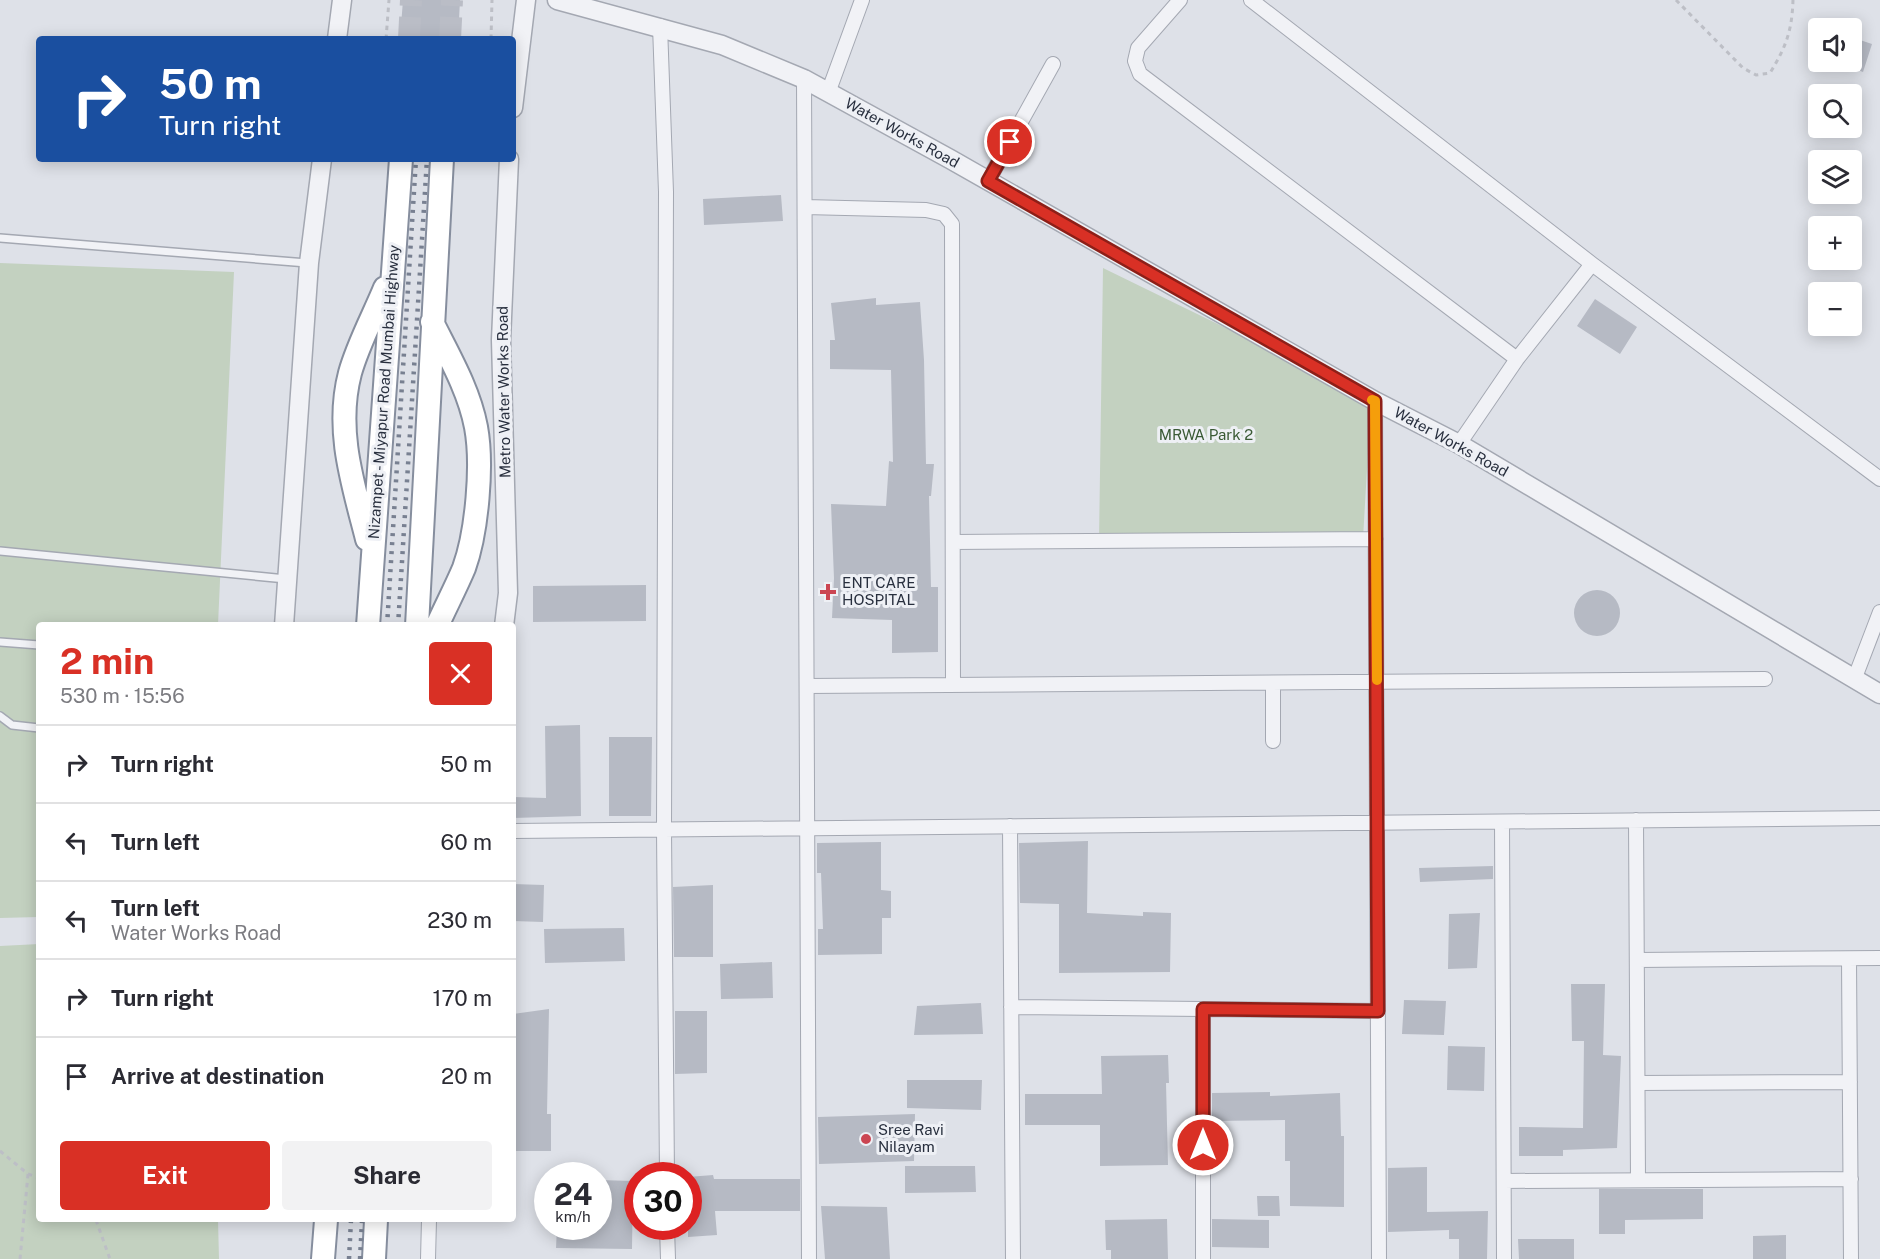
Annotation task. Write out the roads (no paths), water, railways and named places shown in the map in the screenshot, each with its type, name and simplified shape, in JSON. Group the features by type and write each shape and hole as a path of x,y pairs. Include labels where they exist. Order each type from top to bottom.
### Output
{"highway":[{"name":"Nizampet - Miyapur Road Mumbai Highway","path":"368,622 400,162"},
{"path":"417,622 442,162"},
{"path":"372,555 346,458 344,421 350,372 393,267"},
{"path":"432,321 462,383 476,428 478,476 473,526 464,567 438,622"},
{"path":"323,1259 326,1222"},
{"path":"374,1259 376,1222"}],"street":[{"path":"337,36 342,0"},
{"path":"516,83 526,0"},
{"name":"Water Works Road","path":"557,0 660,26 722,45 804,80 988,181 1375,401 1459,444 1880,694"},
{"path":"828,93 862,0"},
{"path":"1180,0 1138,48 1135,61 1140,74 1517,359"},
{"path":"1251,0 1592,264 1880,479"},
{"path":"660,26 666,192 664,830 667,1162"},
{"path":"988,181 1053,64"},
{"path":"804,80 809,1259"},
{"path":"284,622 309,264 322,162"},
{"name":"Metro Water Works Road","path":"504,622 507,593 501,340 509,162"},
{"path":"805,207 926,210 944,214 952,224 953,685"},
{"path":"1459,444 1517,359 1592,264"},
{"path":"1375,401 1379,1259"},
{"path":"953,542 1376,539"},
{"path":"1854,680 1880,612"},
{"path":"807,686 1765,679"},
{"path":"1273,683 1273,741"},
{"path":"516,831 1880,818"},
{"path":"1636,820 1638,1180"},
{"path":"1502,822 1504,1259"},
{"path":"1010,826 1012,1259"},
{"path":"1637,960 1880,958"},
{"path":"1849,959 1851,1259"},
{"path":"1011,1007 1378,1011"},
{"path":"1203,1009 1203,1259"},
{"path":"1638,1083 1850,1082"},
{"path":"1504,1181 1851,1179"},
{"path":"428,1259 429,1222"},
{"path":"667,1240 668,1259"}],"lane":[{"path":"0,238 309,264"},
{"path":"0,551 286,579"},
{"path":"0,642 36,645"},
{"path":"0,716 12,725 36,728"}],"tunnel":[{"path":"409,36 411,0"},
{"path":"450,36 452,0"}],"railway":[{"path":"387,622 416,162"},
{"path":"398,622 427,162"},
{"path":"349,1259 351,1222"},
{"path":"360,1259 362,1222"}],"place":[{"name":"ENT CARE HOSPITAL","path":"828,592"},
{"name":"Sree Ravi Nilayam","path":"866,1139"}],"park label":[{"name":"MRWA Park 2","path":"1206,435"}]}
